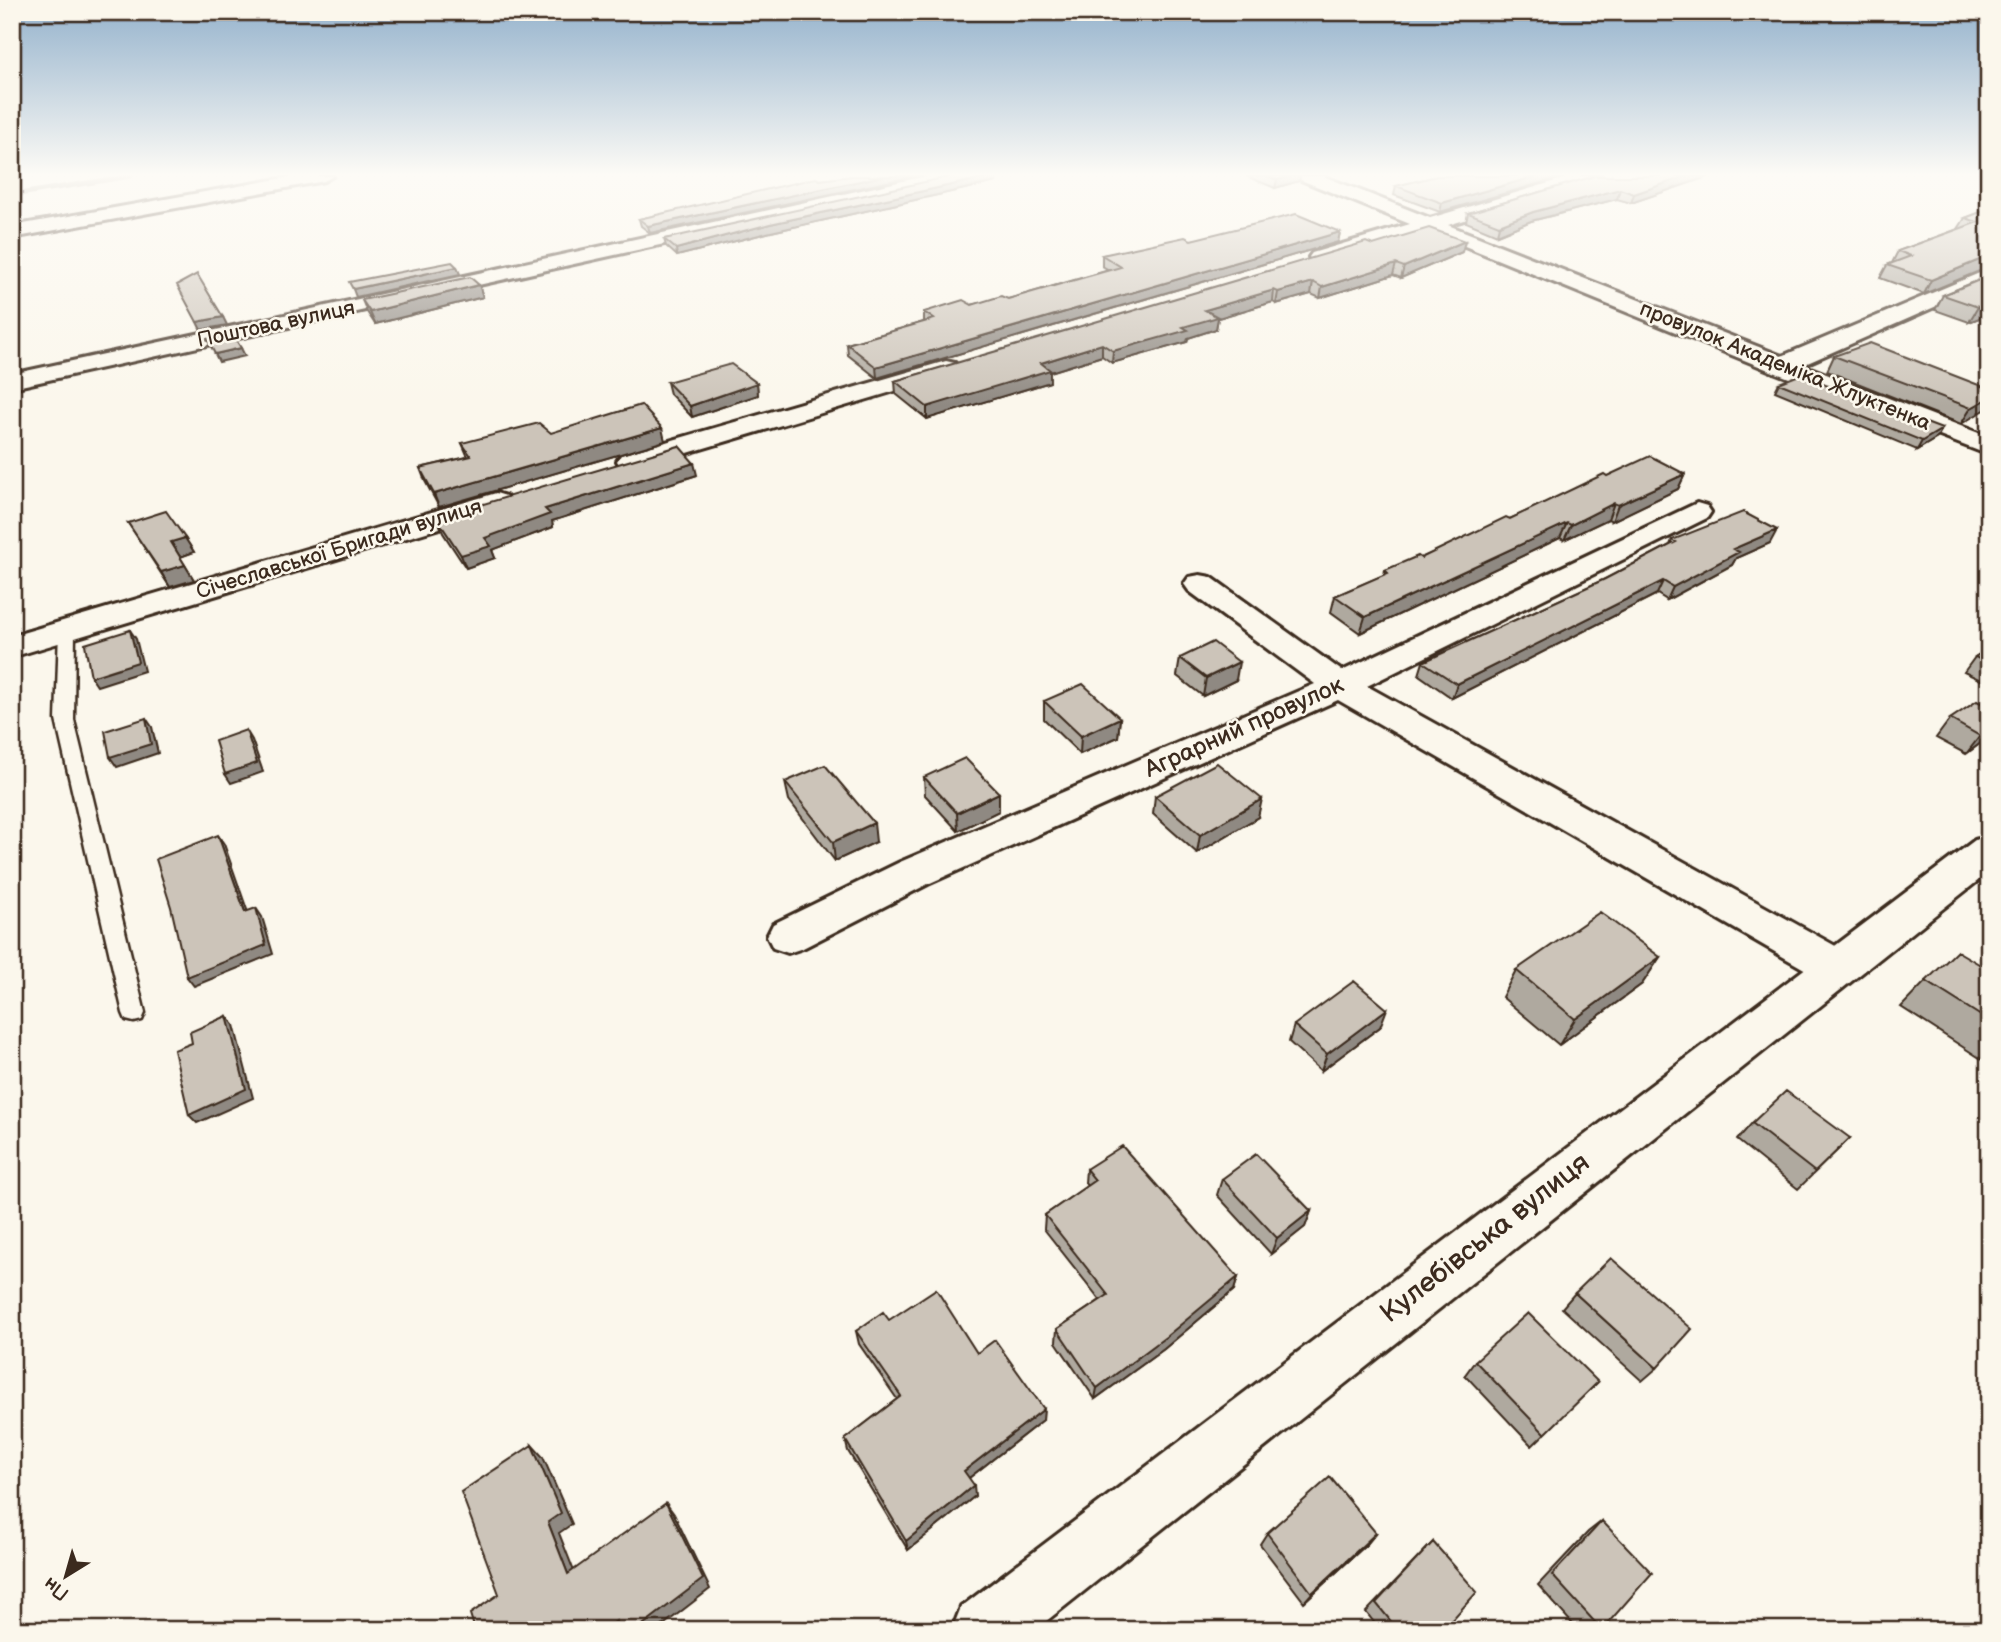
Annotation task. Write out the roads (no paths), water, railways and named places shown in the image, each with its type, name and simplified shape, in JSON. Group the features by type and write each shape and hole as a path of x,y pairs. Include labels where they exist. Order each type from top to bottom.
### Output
{"street":[{"name":"Поштова вулиця","path":"12,382 601,253"},
{"path":"1298,263 1332,253"},
{"name":"провулок Академіка Жлуктенка","path":"1502,253 1780,366 1989,447"},
{"path":"1780,366 1989,275"},
{"path":"612,467 969,361"},
{"name":"Січеславської Бригади вулиця","path":"12,647 519,495"},
{"name":"Аграрний провулок","path":"788,936 914,873 1340,686 1697,512"},
{"path":"1200,584 1340,686 1835,966"},
{"name":"Кулебівська вулиця","path":"984,1630 1835,966 1989,850"}],"lane":[{"path":"67,630 65,720 134,1013"}]}
